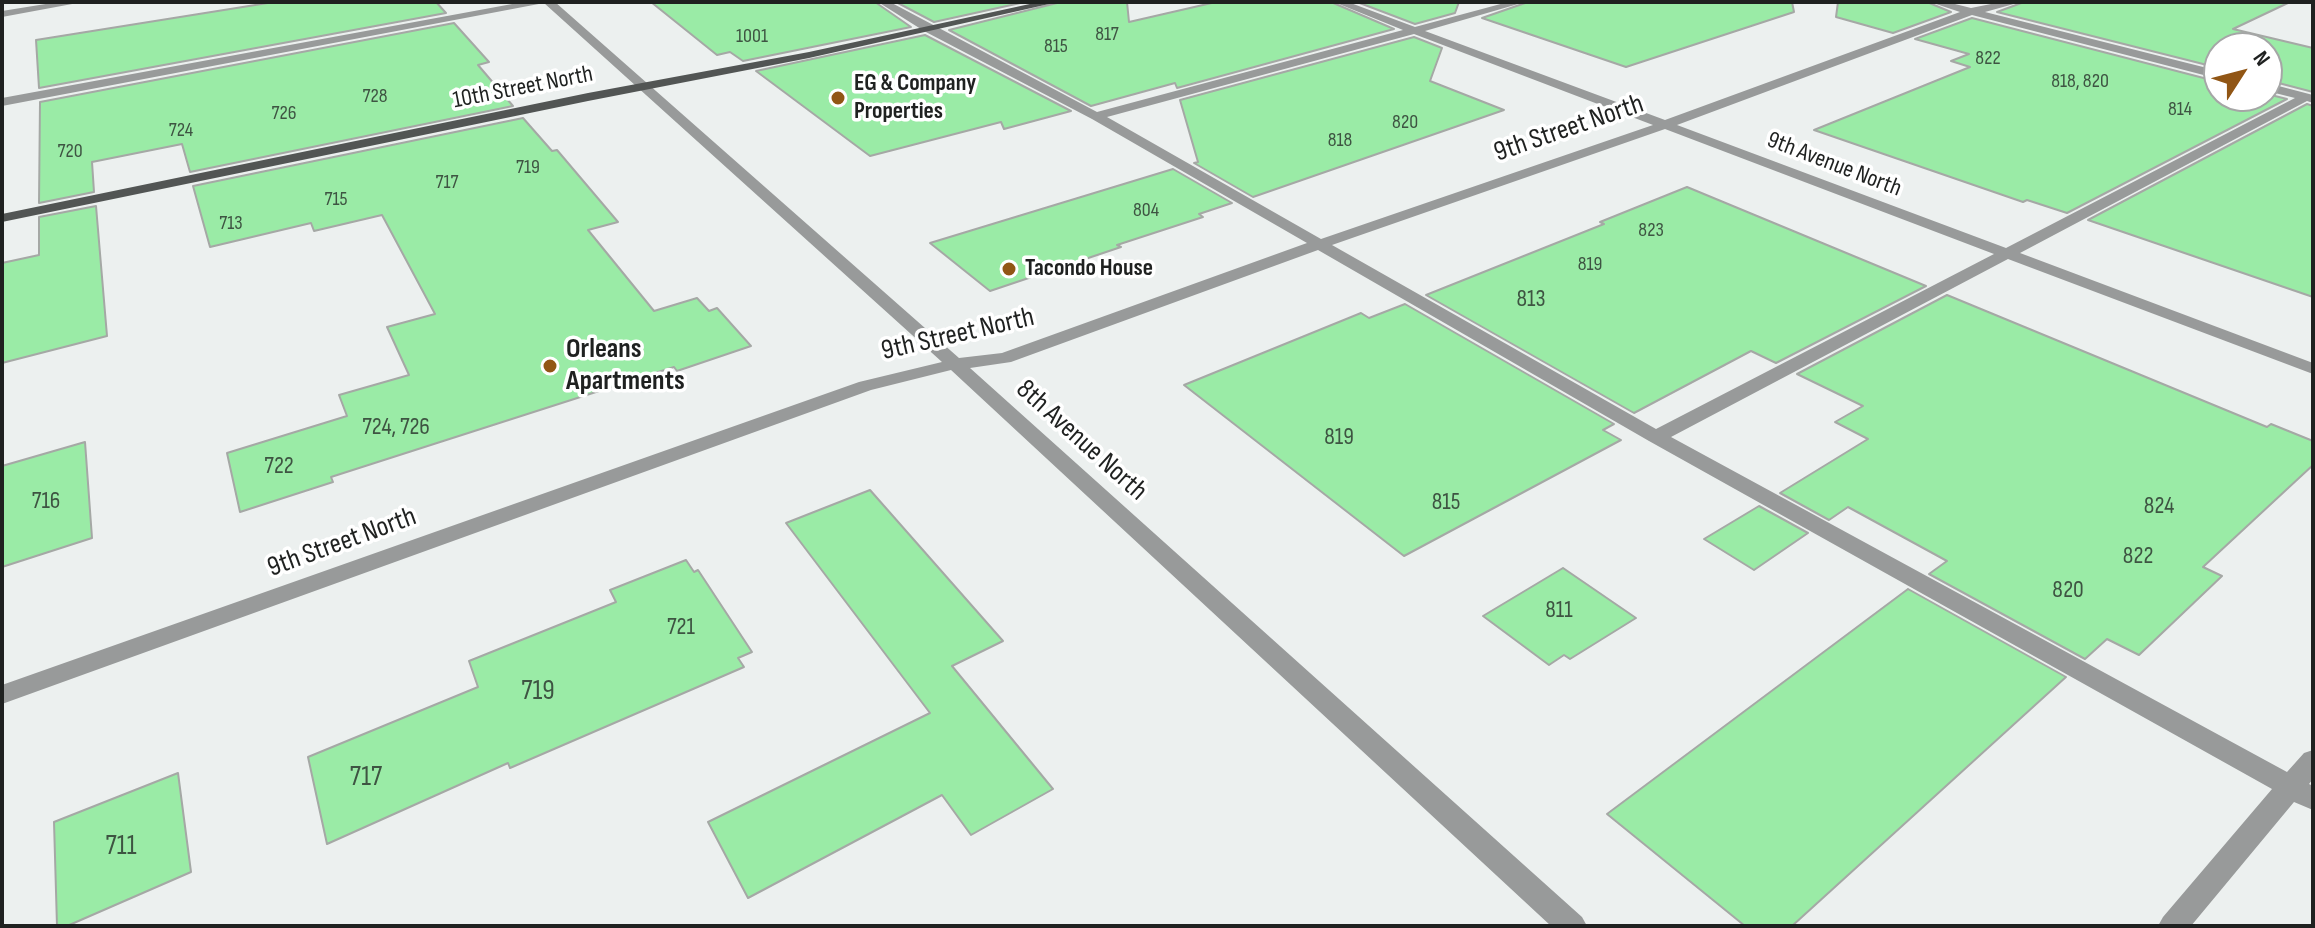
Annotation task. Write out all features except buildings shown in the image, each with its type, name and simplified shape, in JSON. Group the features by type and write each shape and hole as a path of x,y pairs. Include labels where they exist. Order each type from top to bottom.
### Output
{"main road":[{"name":"10th Street North","path":"2,218 1053,2"}],"street":[{"path":"2,14 78,2"},
{"path":"2,102 540,2"},
{"name":"8th Avenue North","path":"549,2 955,364 1572,926"},
{"path":"883,2 928,29 1096,116 1656,437 2302,793"},
{"name":"9th Avenue North","path":"1339,2 2313,369"},
{"path":"1096,116 1520,2"},
{"path":"1935,2 2203,71"},
{"name":"9th Street North","path":"2,695 865,386 955,364 1005,358 1320,244 1664,125 1972,11 2016,2"},
{"path":"2283,91 2310,98"},
{"path":"1656,437 2310,98"},
{"path":"2173,926 2302,793 2313,760"}],"place":[{"name":"EG & Company Properties","path":"838,98"},
{"name":"Tacondo House","path":"1009,269"},
{"name":"Orleans Apartments","path":"550,366"}]}
